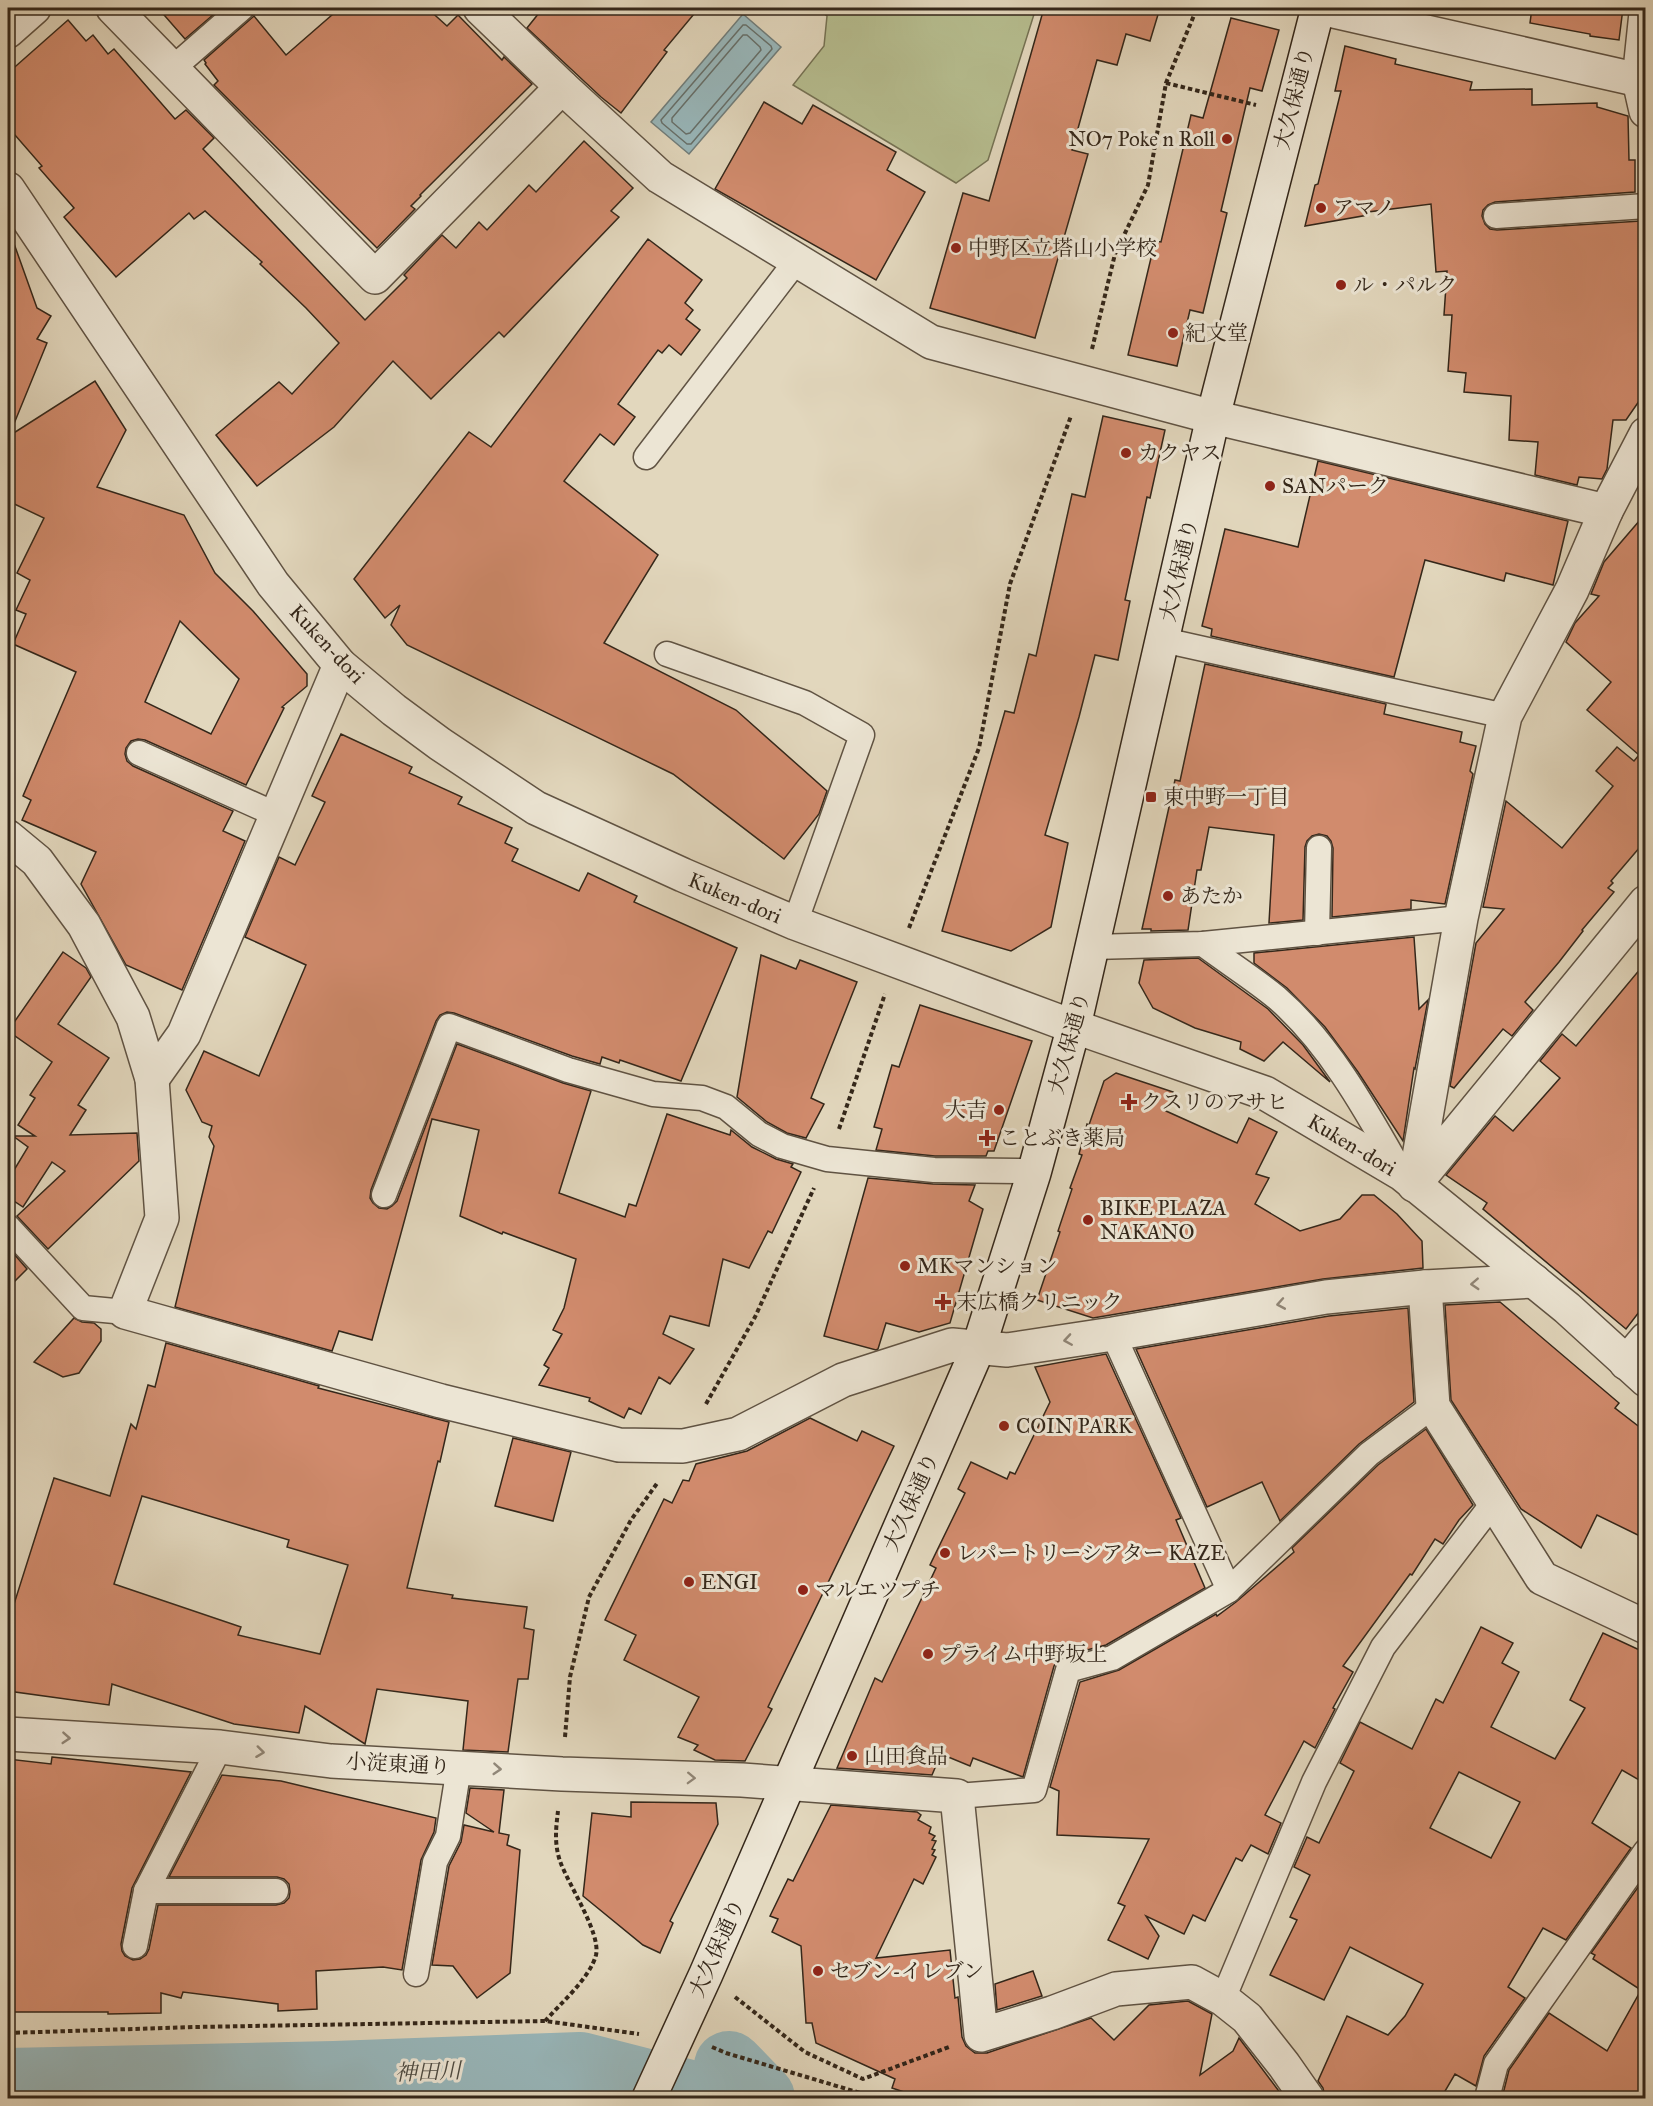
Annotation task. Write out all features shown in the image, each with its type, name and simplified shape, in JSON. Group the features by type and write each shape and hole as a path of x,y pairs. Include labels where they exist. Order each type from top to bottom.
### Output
{"street":[{"path":"8,31 34,8"},
{"path":"113,8 375,277 562,87"},
{"path":"480,8 660,177 931,342 1213,417 1606,511"},
{"path":"1319,8 1644,91 1646,13"},
{"name":"大久保通り","path":"649,2098 660,2043 706,1974 979,1346 1034,1173 1074,1026 1213,417 1319,8"},
{"name":"Kuken-dori","path":"8,192 273,584 340,665 394,711 440,744 536,808 795,923 1074,1026 1265,1093 1408,1180 1567,1308 1639,1360"},
{"path":"1408,1180 1505,716 1572,590 1606,511 1646,434"},
{"path":"152,1079 184,1034 340,665"},
{"path":"8,837 37,861 84,925 133,1017 152,1079 162,1218 125,1312 441,1401 619,1445 683,1446 738,1434 843,1380 952,1345 1007,1350 1326,1297 1425,1287 1534,1281"},
{"path":"1408,1180 1646,902"},
{"path":"1425,1287 1433,1406 1542,1578 1646,1627"},
{"name":"小淀東通り","path":"8,1734 220,1747 331,1761 562,1774 742,1780 957,1796"},
{"path":"957,1796 981,2035 1052,2013 1116,1989 1192,1982 1223,1999 1247,2018 1307,2098"}],"lane":[{"path":"172,69 242,8"},
{"path":"1496,216 1646,206"},
{"path":"646,457 797,260"},
{"path":"1163,640 1505,716"},
{"path":"667,654 804,703 862,735 795,923"},
{"path":"139,753 277,815"},
{"path":"1317,933 1319,848"},
{"path":"1093,947 1203,944 1461,918"},
{"path":"1203,944 1276,998 1311,1033 1366,1111 1408,1180"},
{"path":"384,1195 449,1026 568,1070 653,1094 702,1098 726,1107 759,1134 782,1146 827,1159 934,1170 1034,1173"},
{"path":"8,1227 83,1308 125,1312"},
{"path":"1113,1334 1229,1590"},
{"path":"957,1796 1034,1790 1068,1670 1112,1658 1229,1590 1369,1454 1433,1406"},
{"path":"1223,1999 1314,1782 1383,1647 1494,1502"},
{"path":"135,1947 146,1891 220,1747"},
{"path":"416,1974 435,1862 448,1836 459,1767"},
{"path":"1487,2098 1496,2064 1646,1851"},
{"path":"146,1891 276,1891"}],"path":[{"path":"1166,83 1290,114"},
{"path":"545,2021 585,1976 596,1954 594,1933"},
{"path":"706,1974 805,2052 863,2079 981,2035"},
{"path":"8,2033 194,2027 545,2021 660,2043"},
{"path":"708,2045 726,2053 877,2098"}],"green space":[{"path":"817,8 1036,8 988,160 956,183 793,85 824,46 827,16"}],"water":[{"path":"743,14 781,47 689,154 651,122"}],"building":[{"path":"158,8 221,8 185,39"},
{"path":"340,8 427,8 447,26 458,15 502,60 504,57 532,84 420,195 411,206 415,209 377,248 214,85 218,81 204,60 254,16 286,55"},
{"path":"543,8 699,8 664,50 667,52 621,113 527,28"},
{"path":"1044,8 1160,8 1150,41 1126,34 1117,65 1097,60 1072,150 1088,154 1035,338 930,308 963,193 989,201"},
{"path":"1532,8 1623,8 1619,40 1530,23"},
{"path":"1231,18 1279,30 1262,91 1250,88 1221,211 1227,213 1203,313 1190,310 1177,366 1128,355 1155,241 1161,242 1191,115 1203,118"},
{"path":"68,20 86,41 93,35 108,54 114,49 175,119 186,110 214,138 203,149 365,320 407,278 404,275 442,235 456,248 479,222 487,230 529,185 536,192 584,141 633,188 611,211 619,217 504,337 499,332 431,399 393,361 334,427 257,486 216,435 279,382 292,394 339,343 260,264 262,262 205,211 194,219 189,213 116,277 64,217 74,208 39,168 42,166 8,127 8,73"},
{"path":"1345,46 1396,59 1395,64 1472,82 1470,90 1532,89 1532,105 1597,103 1597,107 1628,116 1629,160 1635,160 1635,192 1495,202 1483,210 1482,216 1490,229 1497,230 1641,221 1643,265 1646,264 1644,394 1626,420 1613,420 1607,469 1602,479 1579,477 1577,485 1535,475 1538,442 1509,440 1511,396 1464,392 1466,373 1448,371 1452,315 1444,315 1447,271 1436,272 1431,204 1368,212 1368,215 1305,226 1341,91 1335,91"},
{"path":"764,102 802,124 813,105 896,152 887,170 925,192 876,280 715,189"},
{"path":"12,238 37,308 51,316 37,339 47,343 9,436 95,381 126,430 97,487 184,515 215,573 253,611 307,674 307,686 282,707 284,708 246,785 145,740 131,741 126,748 127,761 133,766 233,811 223,831 245,841 182,990 126,965 81,884 96,852 22,820 31,800 23,796 76,672 13,644 26,614 16,610 30,580 17,573 44,518 8,501 8,239","holes":["180,621 239,679 211,734 145,702"]},
{"path":"648,239 702,280 685,303 693,310 686,319 700,330 681,355 669,345 662,353 658,350 618,404 635,417 614,445 600,434 564,481 658,555 604,643 736,710 827,791 819,814 784,859 673,774 407,645 391,625 400,605 385,618 354,579 469,432 491,447"},
{"path":"1103,416 1165,430 1150,498 1147,497 1125,600 1130,601 1118,660 1095,655 1045,835 1068,843 1051,927 1011,951 942,931 1005,711 1014,713 1029,654 1036,656 1072,494 1085,497"},
{"path":"1318,461 1568,521 1553,585 1506,573 1504,581 1425,560 1394,677 1211,636 1212,629 1202,626 1225,529 1298,547"},
{"path":"1646,513 1646,840 1611,881 1613,883 1608,888 1614,892 1525,1002 1533,1010 1512,1036 1503,1029 1454,1088 1450,1086 1476,943 1504,909 1483,907 1506,801 1562,848 1613,786 1596,771 1617,747 1634,761 1639,755 1587,710 1611,682 1566,642 1575,623 1599,596 1591,594 1604,562"},
{"path":"1205,664 1386,704 1384,714 1462,732 1460,742 1476,746 1470,771 1473,774 1445,904 1411,900 1411,909 1332,917 1333,848 1327,836 1319,834 1312,836 1305,847 1303,920 1269,923 1274,835 1209,827 1201,870 1197,870 1188,930 1151,931 1151,929 1142,929 1175,780 1180,781"},
{"path":"341,734 412,767 409,773 462,797 458,804 512,828 505,843 518,849 512,861 579,891 588,873 637,896 634,902 737,948 681,1081 620,1060 619,1063 602,1057 600,1064 572,1056 454,1013 447,1012 440,1015 371,1190 370,1198 379,1208 387,1209 397,1201 457,1044 591,1091 559,1193 625,1217 629,1204 636,1206 667,1114 730,1135 731,1130 752,1147 776,1159 793,1164 791,1167 801,1172 772,1233 768,1231 749,1268 723,1259 709,1326 670,1316 663,1334 694,1349 670,1384 659,1377 641,1414 629,1408 624,1418 589,1401 590,1398 539,1385 549,1368 544,1365 562,1334 553,1330 564,1308 576,1259 503,1232 502,1234 460,1216 479,1130 432,1119 372,1340 339,1331 332,1351 175,1307 214,1146 209,1137 212,1126 202,1122 186,1090 204,1051 259,1076 306,965 245,937 279,857 295,865 325,802 312,796"},
{"path":"1414,937 1419,1009 1428,1000 1414,1068 1403,1141 1358,1072 1325,1027 1287,988 1254,963 1254,953"},
{"path":"63,952 86,968 91,977 58,1024 109,1058 78,1105 86,1110 70,1135 137,1133 139,1161 48,1249 17,1216 65,1171 52,1162 23,1207 8,1197 8,1180 28,1147 13,1136 35,1136 18,1125 35,1098 30,1095 52,1062 8,1031"},
{"path":"761,955 796,969 800,960 857,982 811,1098 824,1104 806,1138 787,1133 767,1122 737,1097"},
{"path":"1198,958 1268,1009 1303,1045 1330,1082 1283,1042 1264,1061 1240,1049 1241,1042 1195,1028 1153,1008 1139,983 1144,960"},
{"path":"1646,962 1646,1303 1626,1329 1483,1209 1487,1203 1446,1175 1495,1116 1513,1131 1560,1078 1540,1061 1562,1034 1576,1046"},
{"path":"920,1005 1032,1041 994,1151 988,1151 986,1156 935,1156 876,1150 882,1129 874,1127 892,1065 899,1067"},
{"path":"1116,1073 1173,1092 1166,1111 1237,1143 1249,1118 1277,1132 1256,1174 1269,1178 1255,1204 1300,1231 1340,1219 1362,1195 1374,1195 1397,1214 1422,1241 1423,1268 1323,1279 1093,1318 1037,1300 1060,1232 1058,1231 1072,1189 1070,1188 1082,1155 1079,1154 1087,1124 1089,1125 1104,1081"},
{"name":"MKマンション","path":"868,1178 975,1185 969,1201 983,1209 950,1323 919,1332 886,1323 876,1350 824,1336"},
{"path":"8,1247 27,1269 8,1288"},
{"path":"1500,1302 1619,1403 1615,1408 1646,1432 1646,1539 1597,1515 1581,1548 1521,1509 1451,1400 1445,1305"},
{"path":"1408,1308 1414,1402 1359,1444 1280,1521 1262,1482 1207,1507 1136,1349 1329,1316"},
{"path":"74,1318 82,1322 94,1323 101,1329 101,1341 79,1373 63,1377 34,1362"},
{"path":"166,1343 319,1386 318,1388 449,1422 407,1588 453,1595 452,1598 527,1607 524,1628 534,1630 528,1679 518,1679 508,1752 463,1750 468,1701 377,1689 365,1744 305,1706 299,1733 234,1724 112,1684 109,1705 8,1691 8,1623 54,1478 110,1496 131,1424 136,1429 148,1385 155,1387","holes":["142,1496 289,1540 287,1547 348,1565 320,1654 238,1635 241,1627 114,1584"]},
{"path":"1106,1354 1181,1518 1176,1520 1205,1588 1106,1645 1064,1656 1058,1660 1054,1666 1023,1777 973,1758 970,1766 941,1754 932,1775 837,1768 875,1678 882,1682 936,1568 930,1565 965,1493 958,1489 971,1462 1007,1479 1010,1472 1015,1474 1050,1402 1035,1367"},
{"path":"810,1418 857,1441 862,1431 894,1446 768,1707 772,1709 745,1761 715,1760 694,1750 698,1745 678,1737 699,1697 624,1660 636,1635 605,1620 664,1499 672,1503 683,1480 689,1481 696,1464 747,1451"},
{"path":"1426,1429 1473,1505 1459,1520 1443,1544 1435,1539 1412,1575 1410,1574 1343,1666 1353,1672 1315,1748 1304,1741 1265,1815 1281,1823 1268,1854 1251,1845 1242,1861 1236,1858 1205,1921 1193,1915 1184,1934 1146,1916 1159,1936 1148,1959 1108,1940 1125,1906 1118,1903 1149,1839 1057,1835 1059,1791 1050,1787 1080,1682 1119,1670 1216,1614 1217,1616 1294,1552 1292,1548 1378,1465"},
{"path":"513,1438 571,1452 553,1521 495,1506"},
{"path":"1481,1627 1513,1643 1502,1663 1519,1672 1491,1727 1555,1759 1585,1708 1570,1700 1603,1633 1646,1653 1646,1784 1622,1770 1592,1823 1631,1848 1566,1940 1543,1928 1508,1987 1525,1998 1484,2056 1476,2086 1455,2074 1441,2098 1325,2098 1323,2088 1318,2081 1347,2016 1388,2035 1405,2016 1423,1984 1350,1947 1324,2000 1270,1975 1297,1920 1290,1917 1310,1875 1294,1867 1307,1837 1319,1843 1354,1771 1340,1763 1360,1722 1412,1749 1436,1699 1443,1703","holes":["1459,1772 1520,1802 1491,1858 1430,1828"]},
{"path":"52,1757 191,1772 132,1888 121,1944 125,1956 133,1960 146,1955 149,1949 158,1905 276,1905 284,1903 289,1898 289,1884 277,1877 169,1877 222,1775 281,1781 436,1818 434,1832 421,1860 402,1970 383,1967 316,1971 317,2009 278,2011 278,2004 183,1992 181,1998 161,1993 161,2013 8,2012 8,1759 51,1764"},
{"path":"470,1788 504,1790 499,1833 509,1835 507,1845 520,1850 510,1973 477,1998 453,1966 432,1965 449,1866 461,1842 464,1825 494,1832 466,1813"},
{"path":"631,1802 716,1803 718,1824 670,1921 673,1923 660,1953 643,1945 583,1896 592,1813 631,1817"},
{"path":"831,1805 917,1812 921,1815 918,1820 931,1827 929,1833 935,1836 932,1840 936,1841 932,1855 936,1857 923,1884 914,1879 876,1958 950,1950 962,2037 966,2046 975,2053 987,2053 1091,2018 1114,2040 1149,2005 1188,2001 1212,2014 1200,2075 1233,2051 1239,2038 1284,2098 922,2098 892,2088 895,2079 816,2043 812,2023 806,2023 801,1946 772,1932 778,1919 770,1916 788,1879 793,1881"},
{"path":"1646,1876 1646,2098 1502,2098 1509,2070 1549,2013 1607,2051 1641,1990 1593,1959 1595,1955 1591,1953"},
{"path":"1033,1971 1042,1996 997,2010 995,1984"}],"waterway":[{"path":"729,2066 760,2098"},
{"name":"神田川","path":"8,2083 334,2076 580,2067 701,2098"}],"place":[{"name":"NO7 Poke n Roll","path":"1227,139"},
{"name":"アマノ","path":"1321,208"},
{"name":"中野区立塔山小学校","path":"956,248"},
{"name":"ル・パルク","path":"1341,285"},
{"name":"紀文堂","path":"1173,333"},
{"name":"カクヤス","path":"1126,453"},
{"name":"SANパーク","path":"1270,486"},
{"name":"東中野一丁目","path":"1151,797"},
{"name":"あたか","path":"1168,896"},
{"name":"クスリのアサヒ","path":"1129,1102"},
{"name":"大吉","path":"999,1110"},
{"name":"ことぶき薬局","path":"987,1138"},
{"name":"BIKE PLAZA NAKANO","path":"1088,1220"},
{"name":"MKマンション","path":"905,1266"},
{"name":"末広橋クリニック","path":"943,1302"},
{"name":"COIN PARK","path":"1004,1426"},
{"name":"レパートリーシアター KAZE","path":"945,1553"},
{"name":"ENGI","path":"689,1582"},
{"name":"マルエツプチ","path":"803,1590"},
{"name":"プライム中野坂上","path":"928,1654"},
{"name":"山田食品","path":"852,1756"},
{"name":"セブン-イレブン","path":"818,1971"}]}
